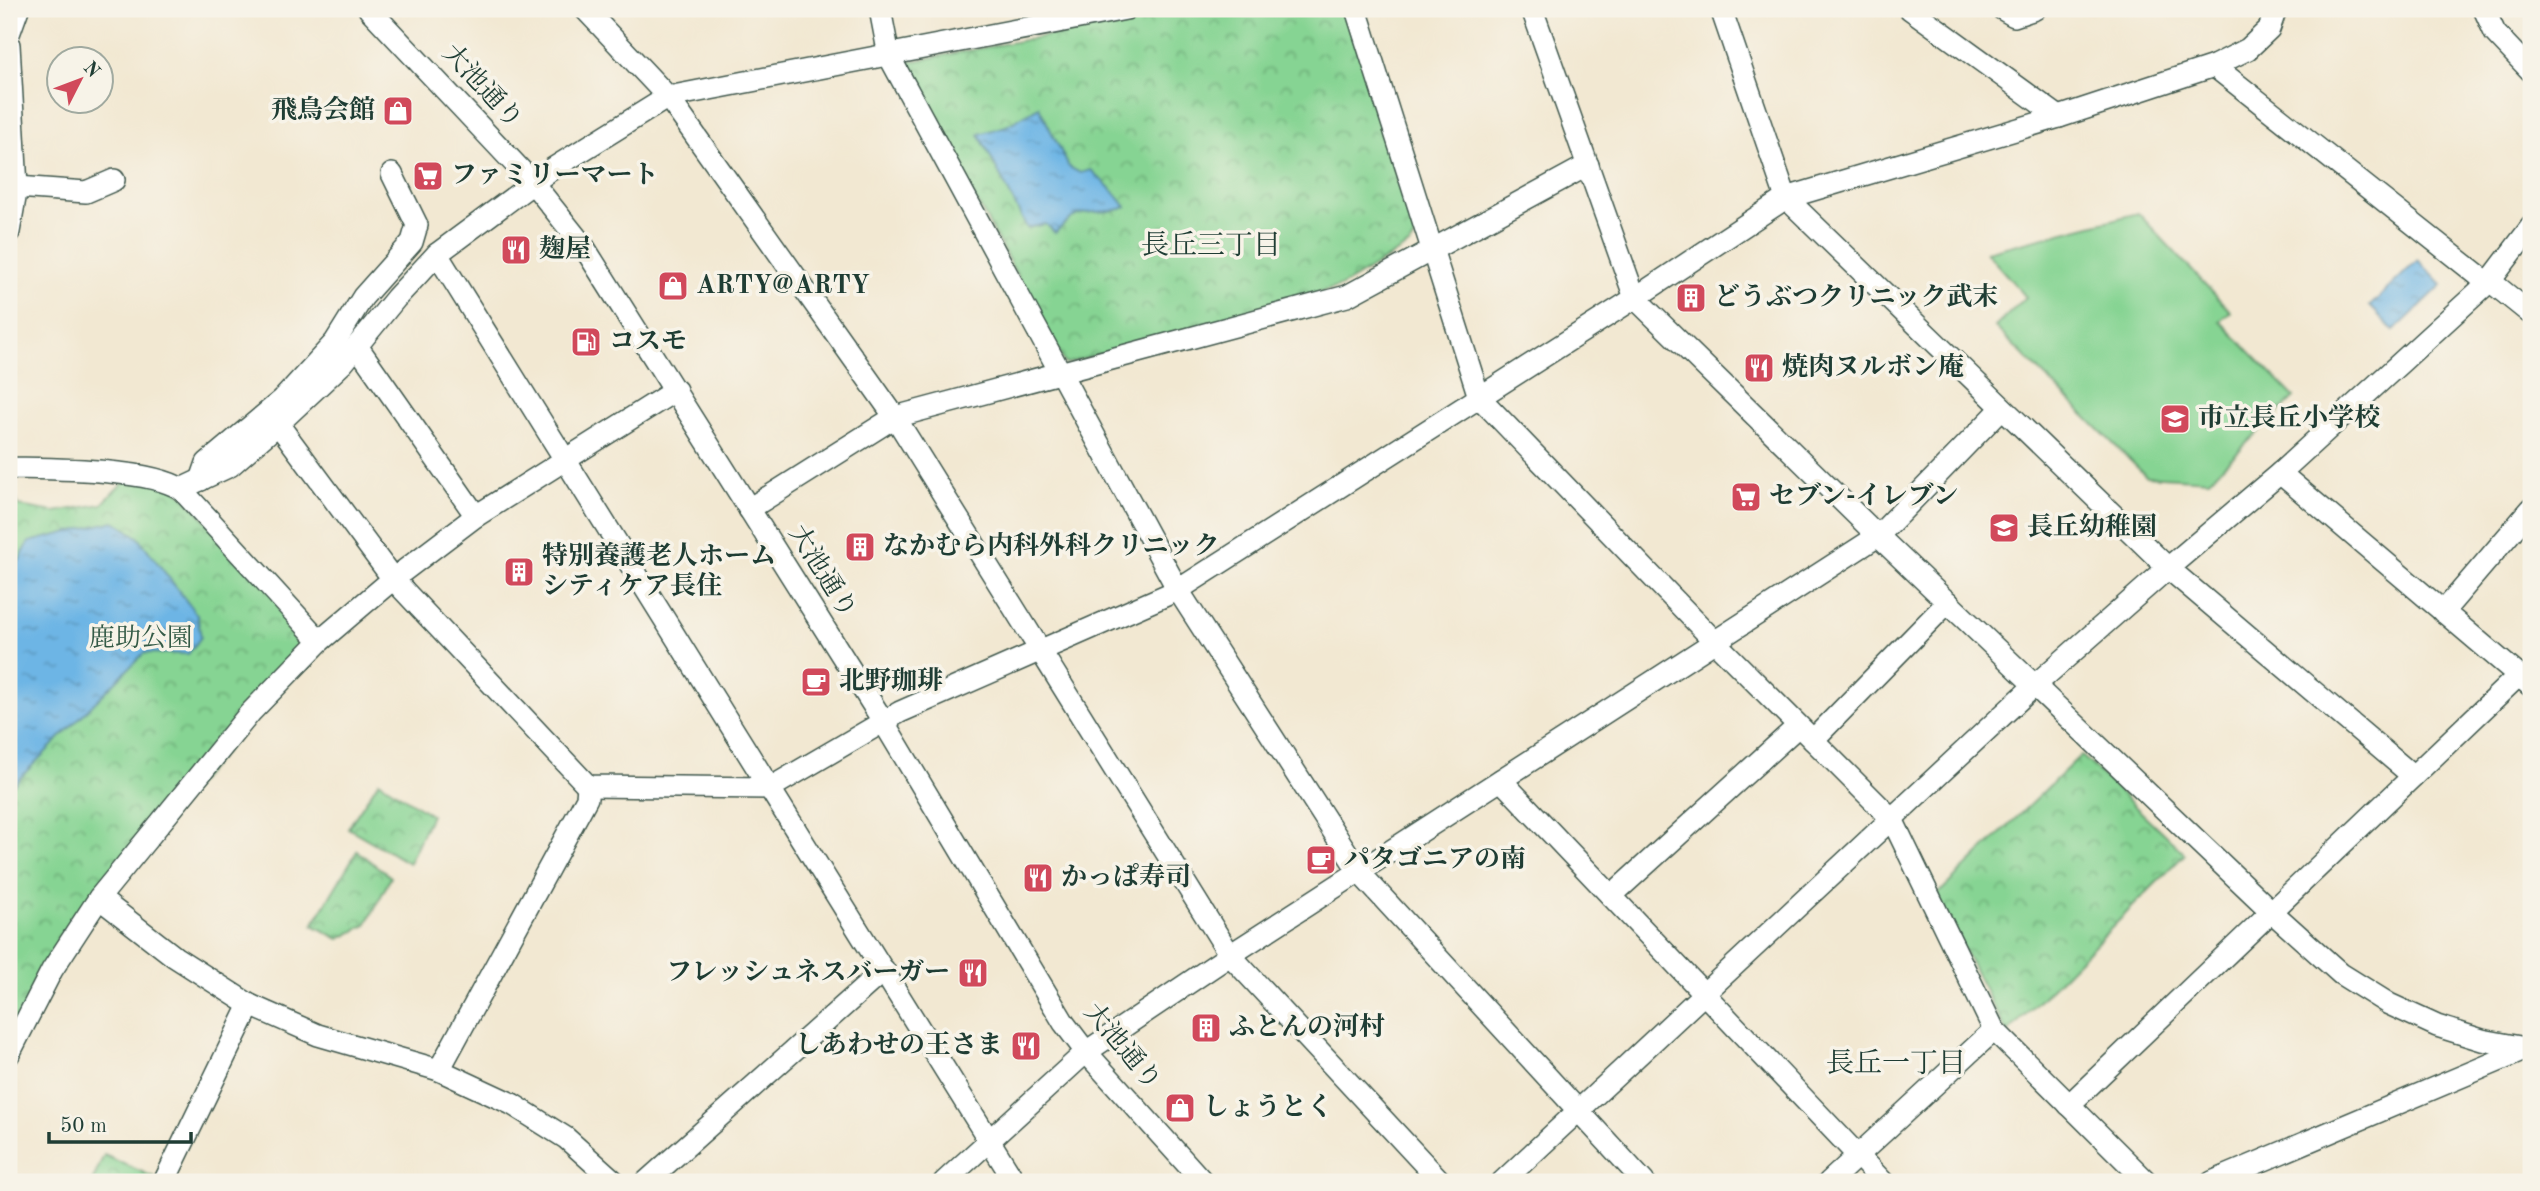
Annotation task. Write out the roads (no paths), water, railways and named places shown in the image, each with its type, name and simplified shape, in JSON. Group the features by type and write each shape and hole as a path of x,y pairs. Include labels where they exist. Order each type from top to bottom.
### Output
{"street":[{"path":"9,34 18,9"},
{"name":"大池通り","path":"369,9 533,183 584,247 883,720 1064,1023 1086,1052 1203,1182"},
{"path":"585,9 668,97 895,417 1230,955 1441,1182"},
{"path":"880,9 889,55 1178,590 1360,873 1644,1182"},
{"path":"181,489 230,466 278,424 357,346 437,254 533,183 668,97 889,55 1046,17 1126,9"},
{"path":"1356,9 1479,397 1892,820 1994,1030 2147,1182"},
{"path":"1532,9 1635,298 1878,536 2271,911 2341,974 2389,1004 2437,1026 2482,1040 2530,1047"},
{"path":"1721,9 1786,198 2168,568 2413,776"},
{"path":"1910,9 2059,117"},
{"path":"2002,9 2014,16 2035,9"},
{"path":"278,424 393,579 588,786 770,788 883,720 1178,590 1635,298 1786,198 2059,117 2214,66 2248,49 2269,30 2276,9"},
{"path":"2484,9 2495,33 2531,71"},
{"path":"9,44 13,185 9,232"},
{"path":"2214,66 2531,314"},
{"path":"749,509 895,417 1347,296 1588,165"},
{"path":"201,480 207,463 282,400 335,342 363,296 412,242 417,225 393,174"},
{"path":"13,185 86,192 114,180"},
{"path":"1502,1182 2035,685 2280,473 2489,282 2531,227"},
{"path":"437,254 1015,1182"},
{"path":"357,346 476,516"},
{"path":"9,1054 52,970 99,898 250,713 320,641 393,579 476,516 676,390"},
{"path":"944,1182 1086,1052 1230,955 1878,536 2002,408"},
{"path":"9,468 86,470 130,475 172,484 181,489 320,641"},
{"path":"2069,1105 2413,776 2525,681 2280,473"},
{"path":"2444,612 2531,509"},
{"path":"1813,740 1948,602"},
{"path":"1611,896 1798,726"},
{"path":"1501,780 1883,1182"},
{"path":"439,1070 587,797 588,786"},
{"path":"99,898 175,957 250,1005 318,1035 439,1070 512,1104 566,1138 615,1182"},
{"path":"646,1182 884,970"},
{"path":"164,1182 250,1005"},
{"path":"1829,1182 1994,1030"},
{"path":"2211,1182 2530,1047"}],"water":[{"path":"1039,107 1069,167 1080,173 1091,170 1126,207 1078,215 1055,233 1046,224 1027,228 979,134 1006,126"},
{"path":"2418,260 2442,285 2394,331 2370,306"},
{"path":"114,521 138,537 197,615 201,637 188,654 144,653 9,789 9,580 29,542"}],"place":[{"name":"飛鳥会館","path":"398,111"},
{"name":"ファミリーマート","path":"428,176"},
{"name":"麹屋","path":"516,250"},
{"name":"ARTY@ARTY","path":"673,286"},
{"name":"どうぶつクリニック武末","path":"1691,298"},
{"name":"コスモ","path":"586,342"},
{"name":"焼肉ヌルボン庵","path":"1759,368"},
{"name":"市立長丘小学校","path":"2175,419"},
{"name":"セブン-イレブン","path":"1746,497"},
{"name":"長丘幼稚園","path":"2004,528"},
{"name":"なかむら内科外科クリニック","path":"860,547"},
{"name":"特別養護老人ホーム シティケア長住","path":"519,572"},
{"name":"北野珈琲","path":"816,682"},
{"name":"パタゴニアの南","path":"1321,860"},
{"name":"かっぱ寿司","path":"1038,878"},
{"name":"フレッシュネスバーガー","path":"973,973"},
{"name":"ふとんの河村","path":"1206,1028"},
{"name":"しあわせの王さま","path":"1026,1046"},
{"name":"しょうとく","path":"1180,1108"}],"district":[{"name":"長丘三丁目","path":"1211,247"},
{"name":"長丘一丁目","path":"1896,1065"}],"park label":[{"name":"鹿助公園","path":"141,639"}]}
